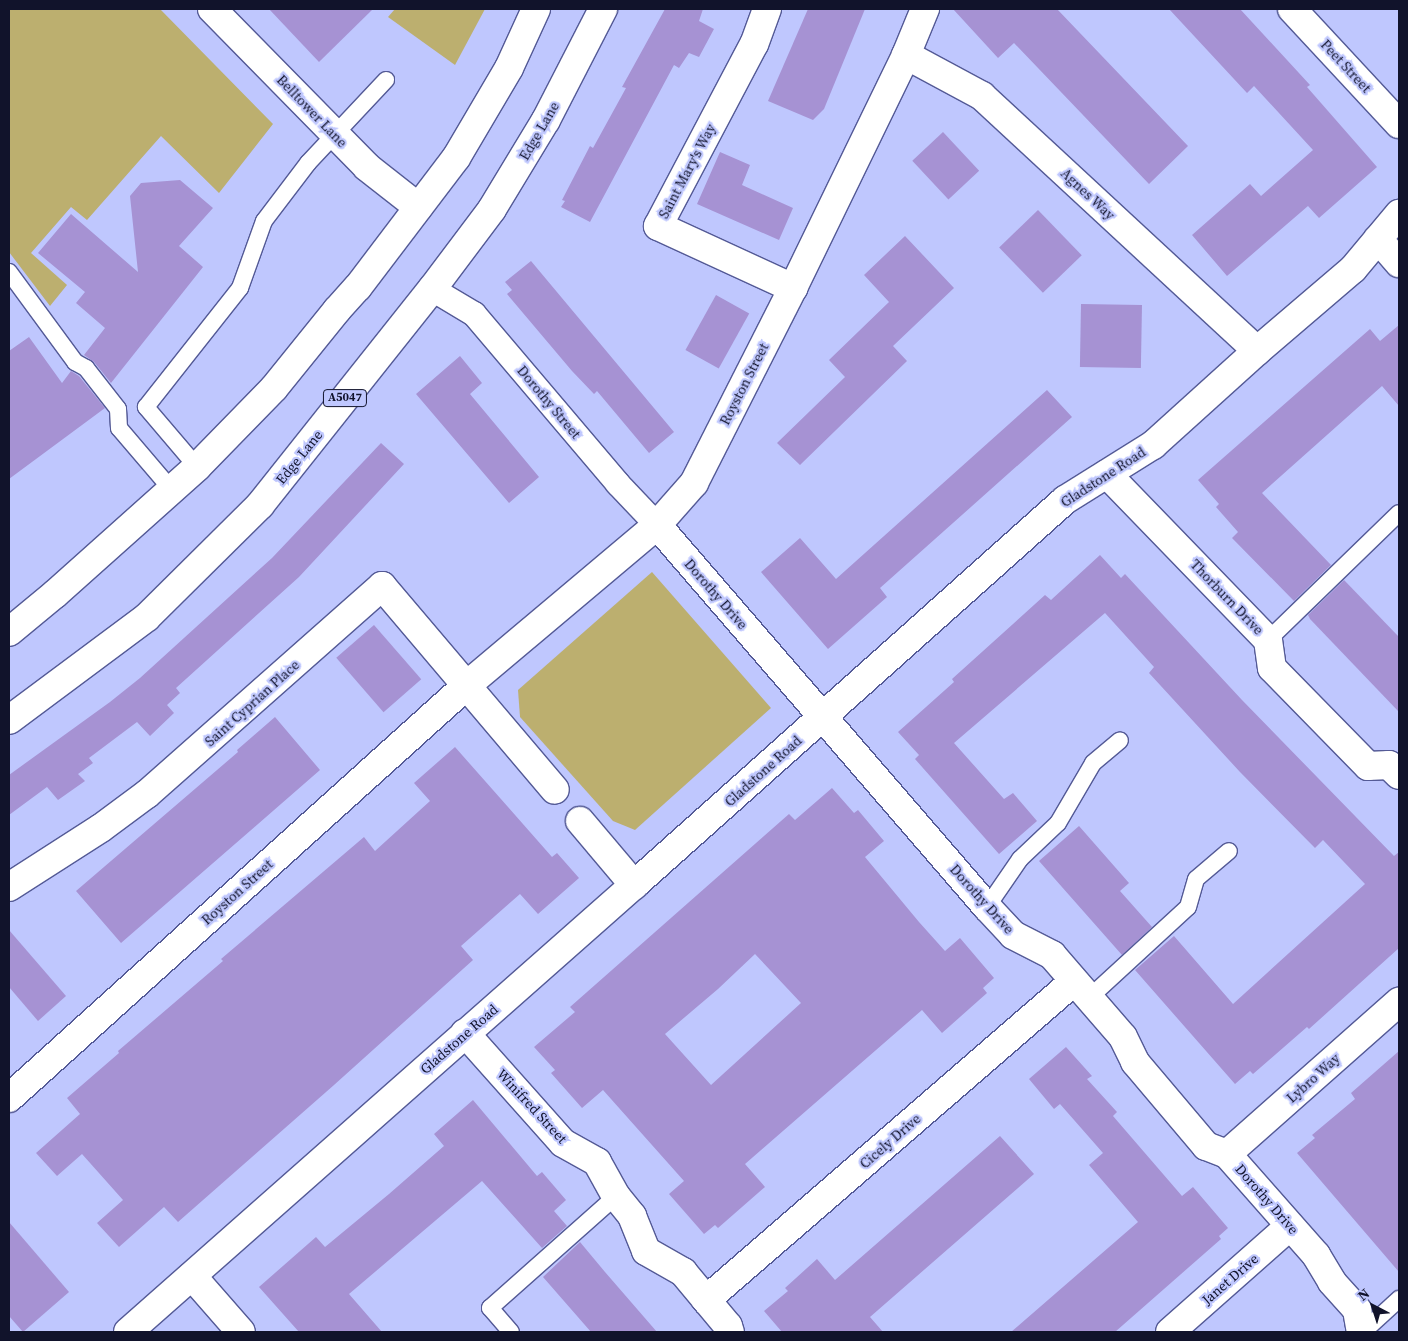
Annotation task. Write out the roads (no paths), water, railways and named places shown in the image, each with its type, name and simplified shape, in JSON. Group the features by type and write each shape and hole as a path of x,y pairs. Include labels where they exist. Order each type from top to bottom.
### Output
{"main road":[{"name":"Belltower Lane","path":"212,9 367,167 418,207"},
{"path":"9,632 55,594 197,467 274,388 337,310 358,288 460,150 508,68 536,9"},
{"name":"Edge Lane","path":"9,720 147,617 260,505 432,290 497,201 546,120 603,9"},
{"name":"Saint Mary's Way","path":"767,9 754,44 658,226 793,288"},
{"name":"Royston Street","path":"9,1098 466,686 656,525 694,483 793,288 906,54 925,9"},
{"name":"Peet Street","path":"1292,9 1399,124"},
{"name":"Agnes Way","path":"906,54 982,96 1257,351"},
{"name":"Gladstone Road","path":"128,1332 634,885 1065,500 1153,445 1257,351 1353,269 1399,214"},
{"path":"1378,239 1399,263"},
{"name":"Thorburn Drive","path":"1107,474 1268,640 1272,668 1368,766 1390,764 1399,775"},
{"name":"Dorothy Drive","path":"656,525 987,907 1013,935 1052,955 1123,1037 1135,1062 1206,1146 1227,1154 1316,1255 1332,1282 1357,1310 1362,1332"},
{"name":"Saint Cyprian Place","path":"9,887 101,828 147,794 382,586 466,686"},
{"path":"466,686 555,790"},
{"path":"580,821 634,885"},
{"name":"Cicely Drive","path":"706,1300 1081,989"},
{"name":"Lybro Way","path":"1227,1154 1399,1002"},
{"name":"Winifred Street","path":"465,1033 563,1143 597,1162 616,1196 632,1216 646,1252 683,1272 728,1326 730,1332"},
{"name":"Janet Drive","path":"1170,1332 1290,1226"},
{"path":"192,1276 240,1332"}],"street":[{"name":"Dorothy Street","path":"432,290 474,314 618,484 656,525"}],"lane":[{"path":"197,467 146,407 240,288 264,222 308,163 386,80"},
{"path":"9,272 75,362 86,368 118,409 119,428 172,490"},
{"path":"1268,640 1399,513"},
{"path":"987,907 1020,860 1058,824 1093,763 1120,740"},
{"path":"1081,989 1188,907 1196,879 1229,851"},
{"path":"511,1332 490,1308 616,1196"},
{"path":"1362,1332 1399,1299"}]}
